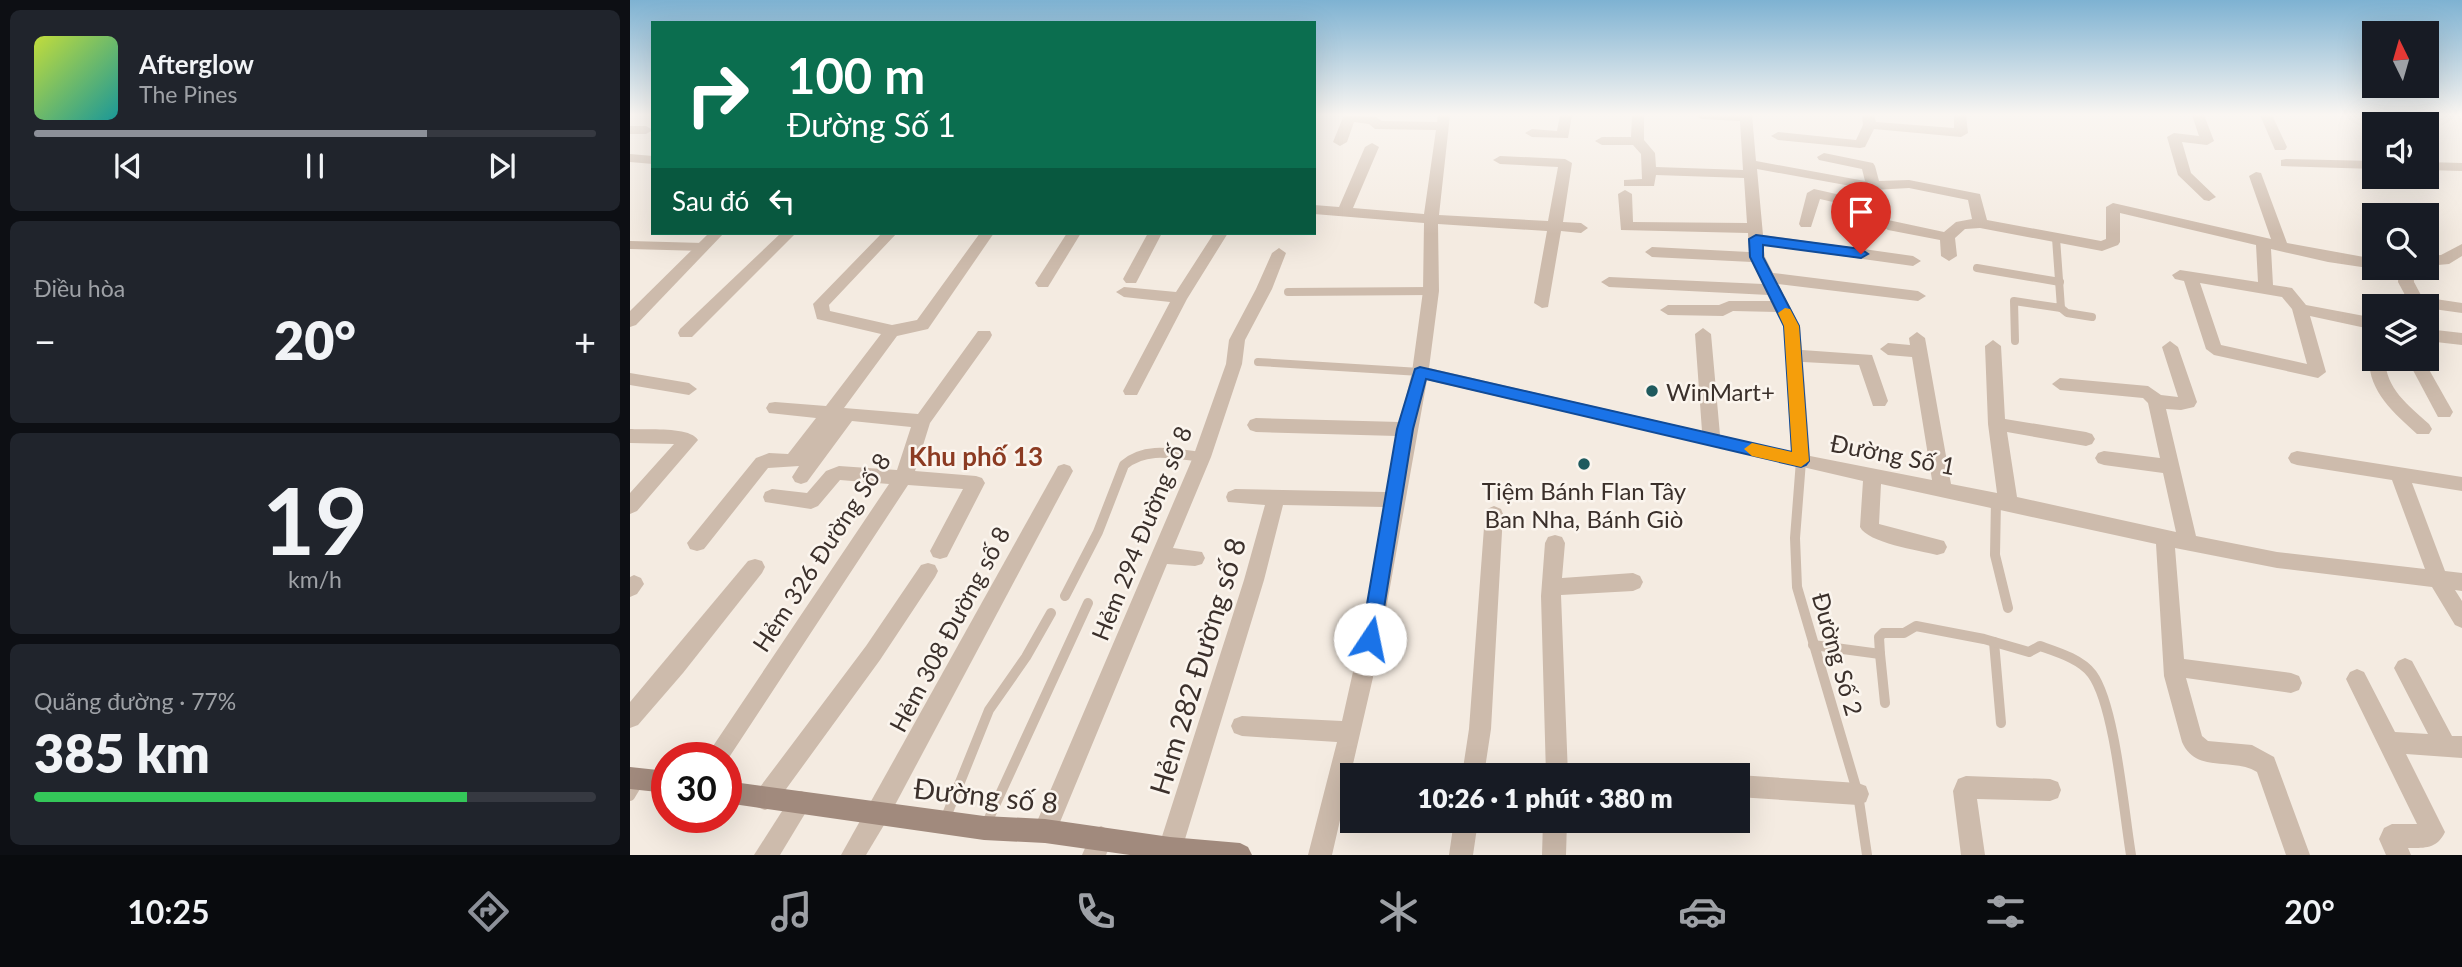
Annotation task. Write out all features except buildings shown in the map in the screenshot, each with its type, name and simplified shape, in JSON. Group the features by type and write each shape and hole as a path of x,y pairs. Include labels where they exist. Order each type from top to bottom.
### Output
{"street":[{"path":"1344,212 1369,155"},
{"path":"1320,855 1352,732 1379,593 1405,429 1420,373 1431,291 1431,219 1439,155"},
{"path":"1648,155 1649,183 1627,188 1626,227 1755,234 1913,261"},
{"path":"1750,155 1757,257 1792,326 1801,461"},
{"path":"2179,155 2185,175 2209,197"},
{"path":"1824,157 1868,166 1873,186"},
{"path":"1500,160 1565,163 1542,303"},
{"path":"2286,163 2362,165"},
{"path":"2439,166 2462,167"},
{"path":"1649,171 1752,169 1873,186 1909,184 1975,197 1980,223"},
{"path":"2256,176 2281,246"},
{"path":"1806,224 1818,178"},
{"path":"1814,193 1858,203 1853,231"},
{"path":"1947,237 1961,225 1980,223 2102,246 2113,242 2113,207 2328,257 2362,262"},
{"path":"1316,209 1581,228"},
{"path":"1888,225 1947,237"},
{"path":"630,321 715,235"},
{"path":"686,333 787,235"},
{"path":"888,235 821,304 823,315 892,331 922,325 986,235"},
{"path":"1043,283 1073,235"},
{"path":"1154,235 1128,286 1180,298"},
{"path":"1131,391 1180,298 1220,235"},
{"path":"1947,237 1949,256"},
{"path":"2263,241 2266,288"},
{"path":"2439,260 2462,249"},
{"path":"1651,252 1757,257"},
{"name":"Hẻm 294 Đường số 8","path":"1045,831 1202,457 1234,364 1237,340 1264,289 1279,253"},
{"path":"2184,276 2266,288 2287,292 2295,299 2318,372 2214,349 2184,276"},
{"path":"1609,282 1769,283 1918,296"},
{"path":"1668,310 1723,311 1728,306 1782,307"},
{"path":"2439,306 2462,308"},
{"path":"2300,309 2362,321"},
{"path":"801,477 892,331"},
{"path":"1703,334 1712,440"},
{"name":"Hẻm 326 Đường Số 8","path":"727,742 904,477 922,421 984,335"},
{"path":"2439,336 2462,339"},
{"path":"1888,349 1918,345 1943,489"},
{"path":"1993,346 2002,501"},
{"path":"2156,401 2181,404 2188,402 2170,347"},
{"path":"1794,356 1866,359 1879,401"},
{"path":"2378,371 2391,399 2423,429"},
{"path":"2422,371 2444,412"},
{"name":"Đường Số 1","path":"1420,373 1801,461 2002,501 2188,543 2277,559 2462,582"},
{"path":"630,379 689,389"},
{"path":"2060,384 2148,392 2156,401 2188,543"},
{"path":"775,408 922,421"},
{"path":"697,543 762,463 769,460 793,461 838,414"},
{"path":"1997,424 2086,439"},
{"path":"1256,425 1405,429"},
{"path":"630,436 689,440 630,506"},
{"path":"2104,458 2171,467"},
{"path":"2297,458 2462,484"},
{"name":"Hẻm 308 Đường số 8","path":"853,855 1064,471"},
{"path":"772,497 811,501 836,473 976,483 940,551"},
{"path":"1873,475 1869,527 1874,531 1937,547"},
{"path":"2400,476 2440,581 2462,619"},
{"path":"1235,497 1393,500"},
{"name":"Hẻm 282 Đường số 8","path":"1170,849 1254,580 1276,498"},
{"path":"1475,763 1480,729 1493,514"},
{"path":"2165,538 2174,667 2196,748 2260,760 2266,765 2298,855"},
{"path":"1555,542 1552,587 1557,763"},
{"path":"1159,555 1195,558"},
{"path":"630,718 676,666 755,567"},
{"path":"765,799 873,653 928,571"},
{"path":"1552,587 1633,582"},
{"path":"2174,667 2291,683"},
{"path":"2405,668 2454,747"},
{"path":"2357,679 2433,832 2429,836 2392,836 2399,855"},
{"path":"1242,726 1352,732"},
{"path":"2388,742 2454,747"},
{"path":"633,784 651,783"},
{"path":"1973,855 1964,791 1966,787 1972,785 2050,790"},
{"path":"1750,787 1858,794"},
{"name":"Đường số 8","path":"742,795 984,828 1045,831 1098,846 1240,855"},
{"path":"766,855 801,802"},
{"path":"1461,855 1464,833"},
{"path":"1554,855 1555,833"}],"lane":[{"path":"2056,238 2061,308"},
{"path":"630,245 703,247"},
{"path":"1976,268 2060,282"},
{"path":"1288,292 1431,291"},
{"path":"2015,341 2014,301 2061,308 2067,313 2092,317"},
{"path":"1258,362 1420,373"},
{"path":"1065,596 1098,532 1124,465 1131,456 1144,452 1202,457"},
{"name":"Đường Số 2","path":"1801,461 1795,538 1797,587 1858,794 1867,855"},
{"path":"2002,501 1994,560 2008,608"},
{"path":"984,828 1088,603"},
{"path":"944,822 989,710 1026,657 1051,613"},
{"path":"1885,703 1879,637 1884,633 1904,634 1916,626 2029,652 2040,646 2066,655 2093,674 2104,699 2131,855"},
{"path":"1994,642 2000,723"},
{"path":"1813,645 1881,654"}],"slow traffic":[{"path":"1752,449 1801,461 1792,326 1785,313"}],"place":[{"name":"WinMart+","path":"1652,391"},
{"name":"Tiệm Bánh Flan Tây Ban Nha, Bánh Giò","path":"1584,464"}],"district":[{"name":"Khu phố 13","path":"976,456"}],"route":[{"path":"1370,639 1405,429 1420,373 1801,461 1792,326 1757,257 1756,239 1861,254"}]}
